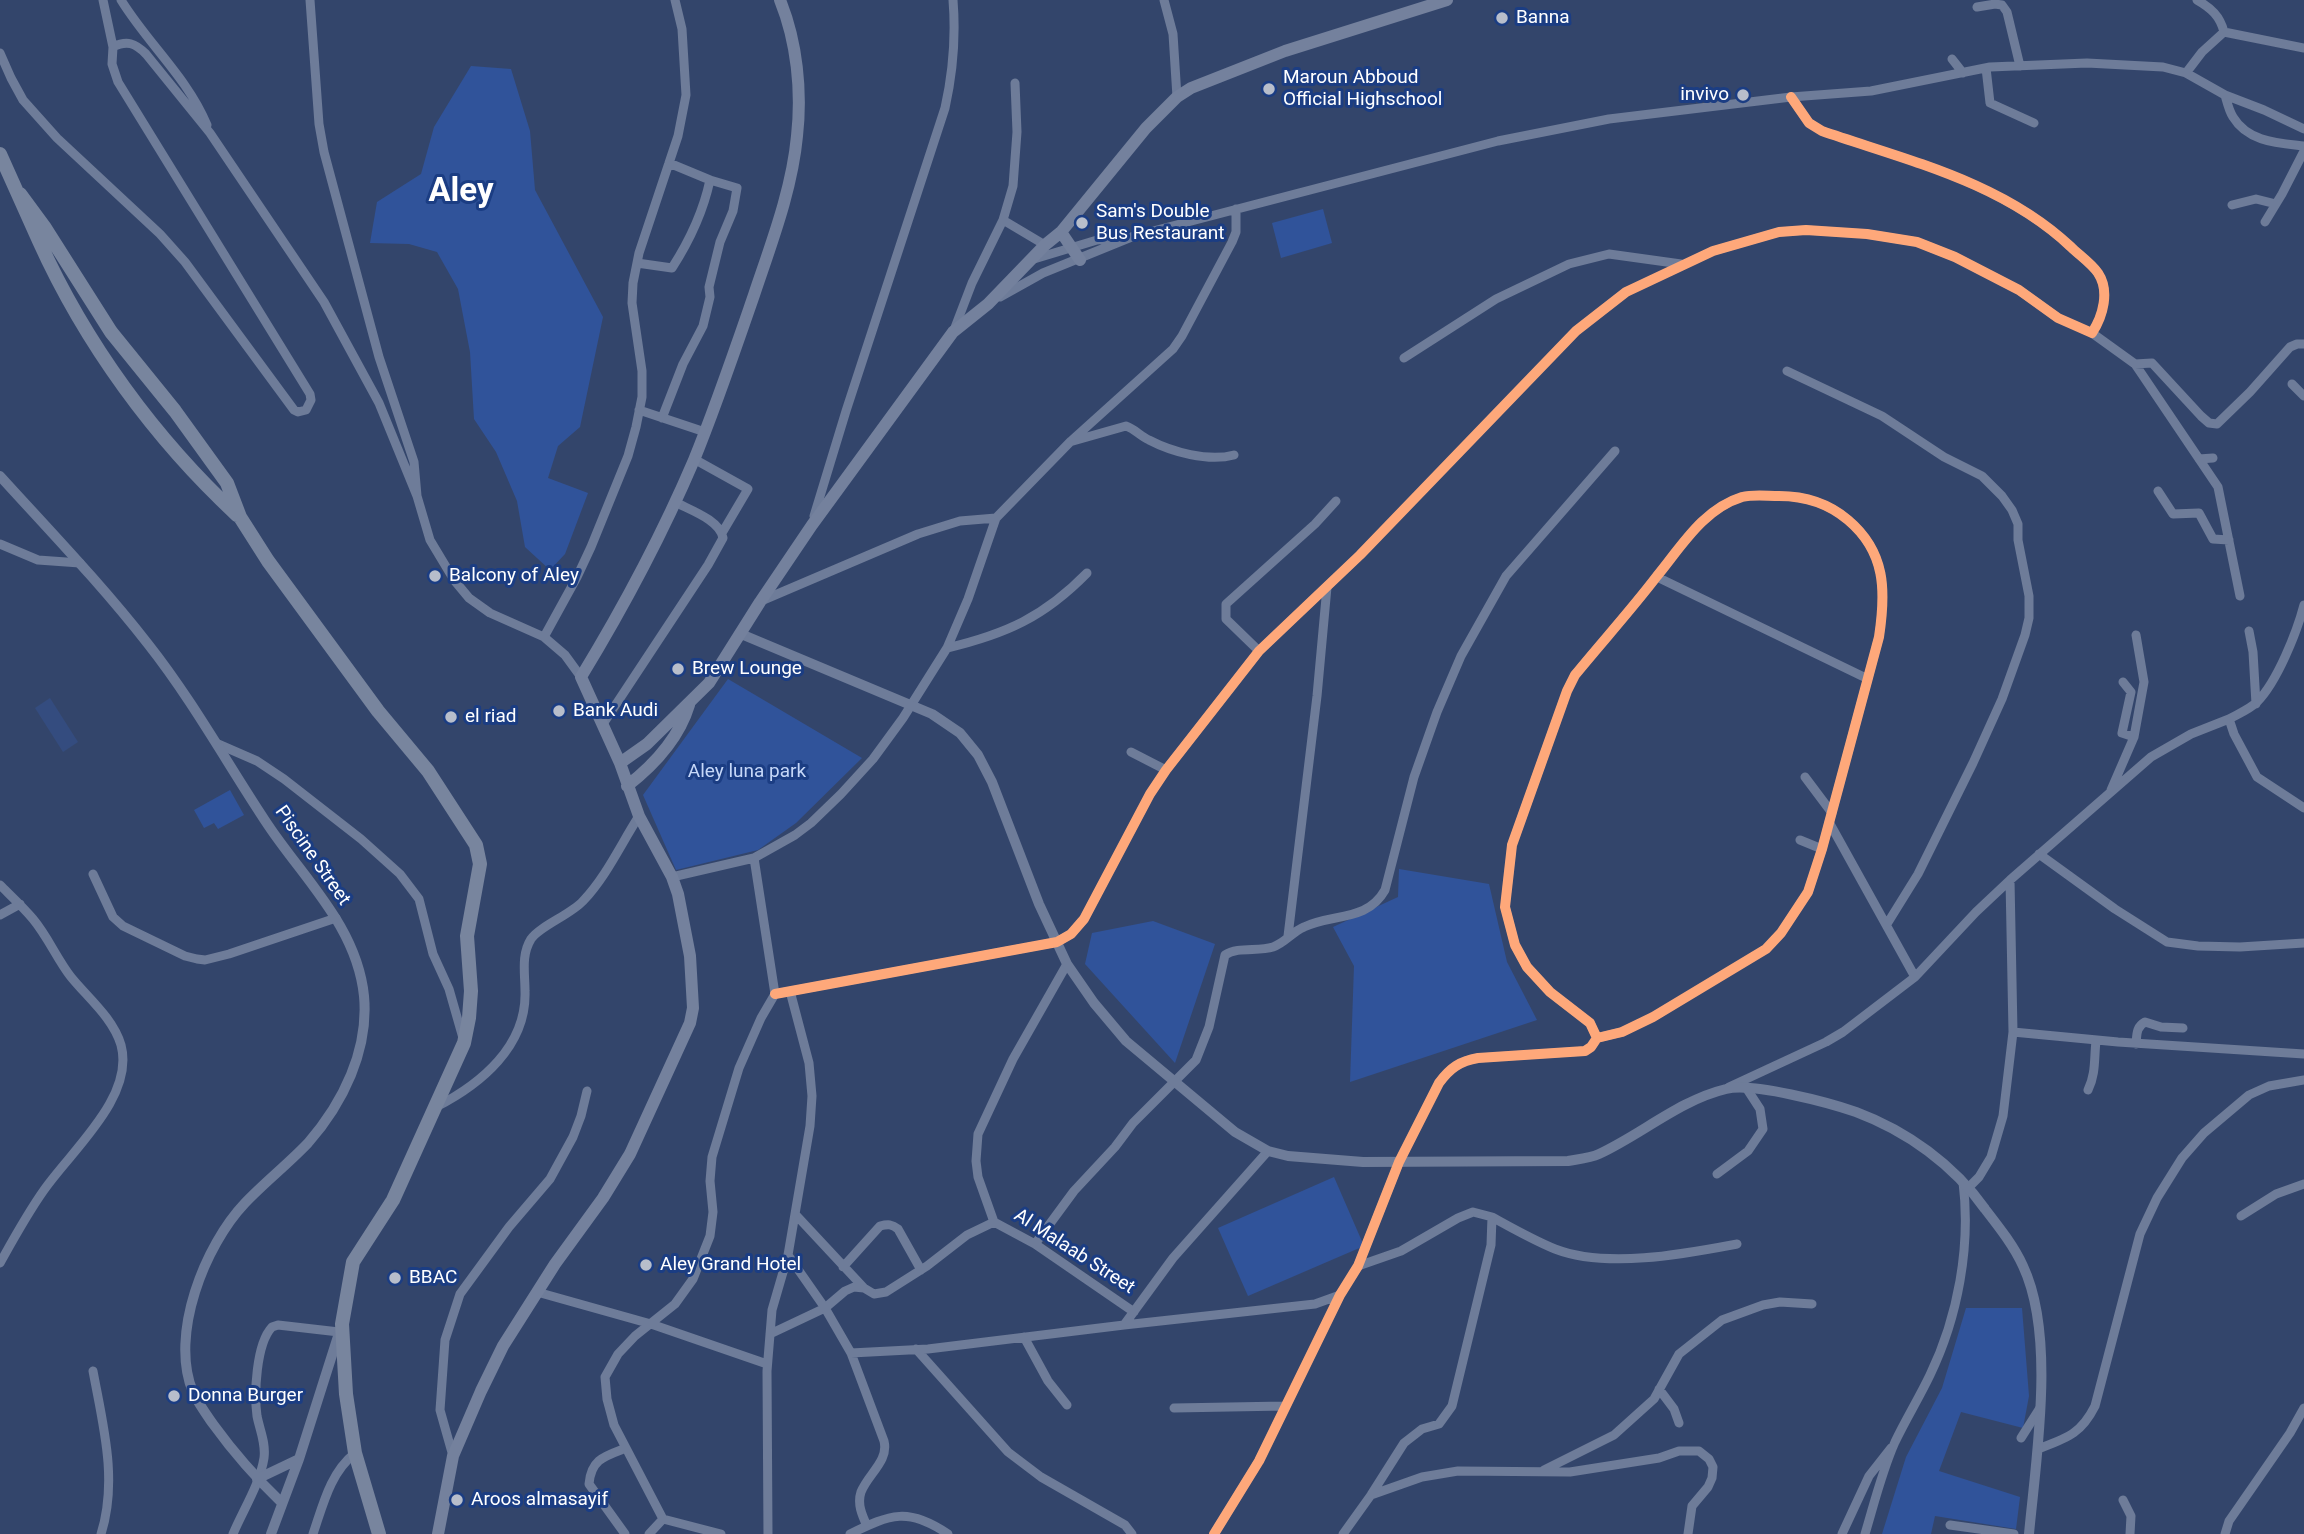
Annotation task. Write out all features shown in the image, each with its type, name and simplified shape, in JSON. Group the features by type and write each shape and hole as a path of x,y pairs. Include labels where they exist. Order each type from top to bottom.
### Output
{"main road":[{"path":"439,1534 453,1456 503,1346 603,1198 629,1154 690,1023 694,993 690,956 683,915 672,877 639,816 620,763 581,677 614,622 694,459 755,291 783,204 797,135 797,78 790,25 780,0"},
{"path":"620,763 647,744 709,683 812,525 953,332 988,304 1061,232 1140,135 1177,97 1209,79 1273,55 1447,0"},
{"path":"0,154 6,178 45,228 111,332 175,411 227,483 240,517"},
{"path":"20,194 39,242 96,346 130,396 201,479 240,517 317,631 428,771 476,845 480,864 467,936 471,991 464,1043 393,1200 353,1262 341,1328 346,1394 355,1453 379,1534"},
{"path":"1061,232 1080,260"},
{"path":"157,428 175,411"},
{"path":"627,786 657,759 683,723 689,705"},
{"path":"647,744 657,759"}],"street":[{"path":"0,53 16,89 32,110 57,138 160,234 185,262 294,410 306,411 311,400 310,394 118,82 103,0"},
{"path":"121,0 143,34 169,61 198,103 210,133"},
{"path":"310,0 319,124 324,152 379,357 414,462 417,496"},
{"path":"544,637 591,547 628,456 639,410 642,371 632,303 637,263 678,136 686,95 682,29 675,0"},
{"path":"812,525 846,411 945,108 954,50 953,0"},
{"path":"1164,0 1173,34 1177,97"},
{"path":"1406,14 1419,0"},
{"path":"2197,0 2212,9 2224,32"},
{"path":"1977,7 2002,5 2007,12 2020,66"},
{"path":"2224,32 2304,48"},
{"path":"2186,73 2202,52 2224,32"},
{"path":"113,47 123,43 139,47 210,133 324,302 379,403 417,496 430,540 454,580 469,598 500,618 544,637 565,654 581,677"},
{"path":"1952,60 1964,73"},
{"path":"1030,261 1097,240 1134,236 1498,141 1570,126 1791,97 1871,91 1986,68 2110,64 2163,67 2186,73 2225,95 2304,129"},
{"path":"1986,68 1990,103 2034,123"},
{"path":"953,332 972,283 1003,220 1013,186 1017,156 1015,83"},
{"path":"2225,95 2233,118 2254,137 2304,149 2265,222"},
{"path":"1791,97 1809,123 1822,131 1975,184 2041,220 2098,272 2104,301 2099,322 2092,333"},
{"path":"662,418 683,364 703,326 720,242 733,211 737,188 669,163"},
{"path":"637,263 672,268 689,242 705,205 710,180"},
{"path":"2232,205 2256,199 2276,204"},
{"path":"672,877 754,858 795,835 841,794 873,759 947,648 968,599 996,518 1071,442 1182,337 1232,242 1236,232 1236,209"},
{"path":"1003,220 1045,245"},
{"path":"775,993 1057,942 1071,934 1084,919 1150,794 1259,651 1327,587 1576,331 1626,292 1724,248 1779,232 1805,230 1917,242 1955,257 2019,290 2059,318 2092,333 2135,364 2218,487 2240,596"},
{"path":"988,304 1043,273 1134,236"},
{"path":"1404,358 1496,299 1569,264 1609,254 1683,265"},
{"path":"2135,364 2152,363 2201,416 2209,423 2217,424 2250,393 2284,353 2297,344 2304,344"},
{"path":"1787,371 1882,416 1944,457 1982,476 2002,496 2018,524 2018,540 2028,584 2029,618 2025,635 2002,699 1973,763 1918,874 1887,924"},
{"path":"2292,384 2304,396"},
{"path":"639,410 705,432"},
{"path":"1071,442 1126,426 1153,443 1190,453 1216,458 1234,455"},
{"path":"1035,1244 1074,1191 1100,1165 1133,1123 1196,1060 1209,1027 1225,955 1235,951 1271,948 1306,926 1363,911 1379,900 1385,890 1414,777 1461,656 1506,576 1615,451"},
{"path":"2199,459 2213,458"},
{"path":"603,724 708,565 748,489 694,459"},
{"name":"Piscine Street","path":"0,476 80,563 148,644 218,744 270,828 313,882 336,918 355,959 364,993 364,1032 345,1089 327,1120 225,1227 201,1276 188,1322 188,1375 193,1392 228,1445 282,1503"},
{"path":"2158,491 2173,514 2199,513 2213,539 2229,540"},
{"path":"1214,1534 1259,1461 1339,1295 1358,1266 1399,1163 1439,1083 1463,1061 1576,1053 1591,1047 1597,1038 1622,1032 1653,1017 1766,948 1781,933 1808,892 1879,636 1884,608 1883,581 1878,563 1861,531 1822,503 1795,496 1754,495 1740,498 1714,512 1696,526 1575,675 1567,691 1511,845 1505,908 1515,945 1527,967 1543,985 1590,1023 1597,1038"},
{"path":"1259,651 1226,618 1228,600 1315,524 1336,501"},
{"path":"675,502 716,525 723,533"},
{"path":"760,602 918,534 960,521 996,518"},
{"path":"0,544 38,560 80,563"},
{"path":"947,648 979,640 1034,618 1087,573"},
{"path":"1657,577 1866,678"},
{"path":"1288,936 1317,696 1327,587"},
{"path":"741,634 911,704 949,724 960,733 978,755 992,782 1040,904 1067,964 1117,1032 1235,1132 1268,1151 1299,1157 1399,1163 1424,1160 1555,1162 1599,1154 1680,1108 1826,1042 1915,977 2010,880 2131,774 2164,748 2256,704 2290,648 2304,605"},
{"path":"2249,631 2256,704"},
{"path":"2109,795 2134,737 2144,682 2136,635"},
{"path":"2123,682 2131,692 2122,733 2134,737"},
{"path":"2229,719 2257,777 2304,808"},
{"path":"218,744 257,761 321,805 400,874 413,890 424,913 433,954 449,989 464,1043"},
{"path":"1131,752 1166,770"},
{"path":"1805,777 1830,817 1915,977"},
{"path":"435,1107 456,1097 507,1053 522,1020 525,950 533,936 581,904 639,816"},
{"path":"1800,840 1822,849"},
{"path":"2039,854 2115,909 2167,942 2240,947 2304,943"},
{"path":"718,1534 663,1519 614,1425 605,1377 618,1354 635,1336 675,1304 693,1279 704,1257 713,1212 710,1181 712,1157 739,1068 775,993 754,858"},
{"path":"93,874 113,917 123,926 197,960 229,954 336,918"},
{"path":"1966,1184 1979,1177 1991,1157 2003,1115 2013,1032 2010,880"},
{"path":"0,885 34,920 70,975 113,1027 121,1045 123,1059 122,1074 110,1103 45,1188 22,1222 0,1263"},
{"path":"0,915 20,904"},
{"path":"795,1214 843,1267 874,1294 886,1292 921,1270 967,1235 994,1222 978,1177 978,1134 1013,1059 1067,964"},
{"path":"768,1534 767,1364 772,1311 788,1255 810,1126 812,1097 809,1063 790,991"},
{"path":"2136,1044 2137,1031 2145,1022 2161,1027 2183,1028"},
{"path":"2013,1032 2096,1041 2304,1054"},
{"path":"2088,1090 2095,1067 2096,1041"},
{"path":"2038,1449 2074,1434 2086,1423 2095,1406 2140,1234 2157,1198 2182,1158 2204,1133 2249,1095 2269,1086 2304,1080"},
{"path":"1728,1088 1803,1098 1861,1114 1889,1126 1935,1156 1966,1184 2010,1242 2024,1267 2032,1292 2040,1340 2041,1407 2029,1534"},
{"path":"1717,1174 1748,1151 1763,1129 1760,1110 1747,1089"},
{"path":"453,1456 440,1410 445,1340 460,1294 509,1227 550,1179 582,1116 587,1091"},
{"path":"1124,1325 1173,1258 1268,1151"},
{"path":"1865,1534 1894,1444 1931,1374 1954,1311 1964,1239 1966,1184"},
{"path":"2241,1216 2266,1199 2304,1184"},
{"path":"1358,1266 1401,1251 1473,1212 1492,1217 1556,1250 1585,1257 1676,1255 1737,1244"},
{"path":"1343,1534 1404,1443 1422,1429 1439,1424 1452,1406 1491,1245 1492,1217"},
{"name":"Al Malaab Street","path":"994,1222 1035,1244 1134,1312"},
{"path":"843,1267 880,1226 886,1224 898,1229 921,1270"},
{"path":"788,1255 825,1308 851,1353 886,1448 861,1492 861,1511 867,1526"},
{"path":"770,1334 825,1308 845,1291 854,1287 864,1288"},
{"path":"537,1292 652,1324 767,1364"},
{"path":"851,1353 916,1349 1315,1304 1339,1295"},
{"path":"1543,1471 1614,1435 1654,1399 1679,1354 1722,1320 1763,1305 1780,1302 1812,1304"},
{"path":"233,1534 262,1466 264,1450 257,1416 256,1390 267,1332 272,1326 278,1325 341,1328 299,1459 271,1534"},
{"path":"1024,1337 1048,1381 1067,1405"},
{"path":"916,1349 1008,1452 1041,1477 1125,1525 1132,1534"},
{"path":"93,1371 110,1474 107,1514 101,1534"},
{"path":"1658,1389 1674,1409 1679,1423"},
{"path":"1174,1408 1285,1406"},
{"path":"2021,1438 2041,1407"},
{"path":"2225,1534 2229,1521 2290,1433 2304,1408"},
{"path":"1842,1534 1869,1476 1894,1444"},
{"path":"625,1534 589,1484 594,1465 606,1456 626,1448"},
{"path":"1371,1495 1422,1477 1458,1471 1570,1472 1659,1458 1679,1451 1699,1451 1709,1458 1713,1467 1712,1478 1692,1506 1688,1534"},
{"path":"313,1534 328,1490 339,1470 355,1453"},
{"path":"257,1479 299,1459"},
{"path":"2123,1500 2131,1516 2130,1534"},
{"path":"850,1534 877,1521 904,1515 931,1522 948,1534"},
{"path":"649,1534 663,1519"},
{"path":"1950,1525 2014,1534"}],"green space":[{"path":"471,66 511,69 530,131 535,190 603,317 580,427 558,446 548,478 588,493 565,554 550,570 525,547 517,501 496,452 474,419 470,352 458,289 437,252 409,244 370,243 377,202 421,174 434,127"},
{"path":"1323,209 1332,243 1281,258 1272,223"},
{"name":"Aley luna park","path":"728,679 862,758 796,823 758,850 676,870 643,795"},
{"path":"230,790 244,815 218,829 214,823 204,828 194,810"},
{"path":"1399,869 1489,884 1507,962 1537,1020 1350,1082 1354,966 1333,927 1398,897"},
{"path":"1153,921 1215,944 1175,1063 1085,964 1092,933"},
{"path":"1334,1177 1364,1246 1248,1296 1218,1228"},
{"path":"1966,1308 2022,1308 2029,1396 2023,1428 1961,1412 1939,1471 2020,1497 2016,1529 1935,1516 1931,1534 1882,1534 1906,1457 1942,1388"}],"shaded area":[{"path":"50,698 78,742 63,752 35,708"}],"cycle path":[{"path":"775,994 1057,942 1071,934 1084,919 1150,794 1259,651 1360,555 1576,331 1626,292 1713,251 1779,232 1806,230 1867,234 1917,242 1955,257 2019,290 2058,318 2092,333 2104,303 2102,280 2088,262 2044,225 2015,206 1953,176 1822,131 1809,123 1791,97"},
{"path":"1214,1534 1259,1461 1340,1295 1358,1266 1399,1162 1439,1083 1447,1073 1461,1063 1478,1058 1585,1051 1597,1038 1622,1032 1653,1017 1766,949 1781,933 1808,892 1879,637 1882,604 1880,573 1870,545 1848,520 1824,505 1798,497 1751,496 1742,497 1716,510 1684,541 1575,675 1567,691 1512,845 1505,907 1515,945 1527,967 1550,992 1590,1023 1597,1038"}],"place":[{"name":"Banna","path":"1502,18"},
{"name":"Maroun Abboud Official Highschool","path":"1269,89"},
{"name":"invivo","path":"1743,95"},
{"name":"Sam's Double Bus Restaurant","path":"1082,223"},
{"name":"Balcony of Aley","path":"435,576"},
{"name":"Brew Lounge","path":"678,669"},
{"name":"Bank Audi","path":"559,711"},
{"name":"el riad","path":"451,717"},
{"name":"Aley Grand Hotel","path":"646,1265"},
{"name":"BBAC","path":"395,1278"},
{"name":"Donna Burger","path":"174,1396"},
{"name":"Aroos almasayif","path":"457,1500"}],"district":[{"name":"Aley","path":"461,193"}]}
